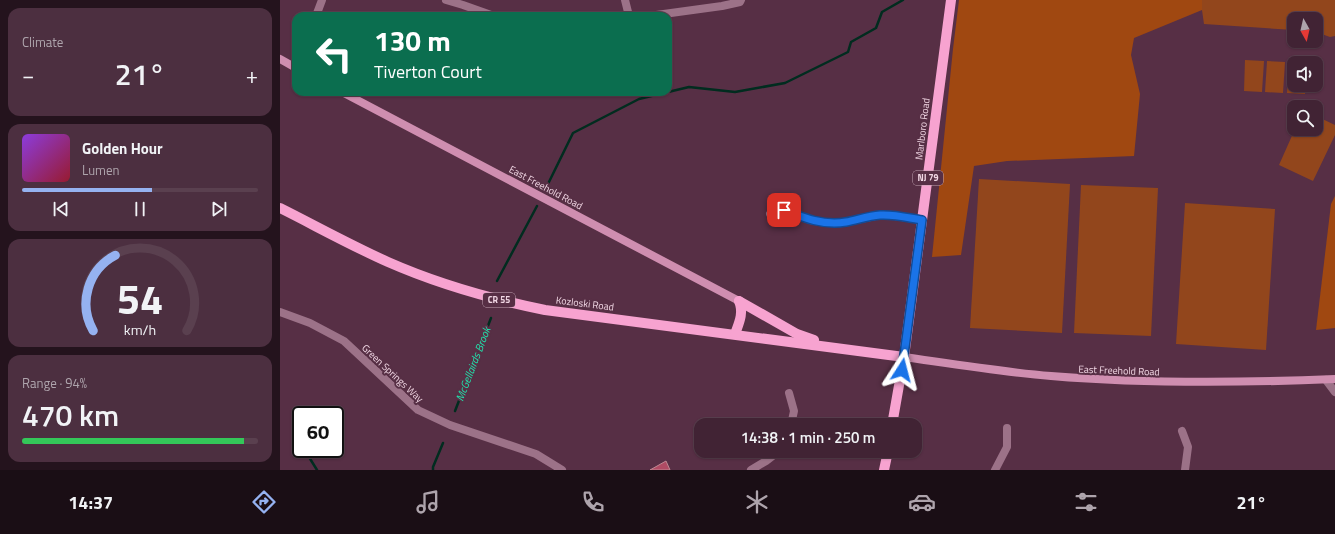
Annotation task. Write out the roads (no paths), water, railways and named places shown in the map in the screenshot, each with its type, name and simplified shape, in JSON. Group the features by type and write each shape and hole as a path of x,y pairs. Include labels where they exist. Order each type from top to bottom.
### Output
{"main road":[{"name":"Marlboro Road","path":"904,357 951,0"},
{"name":"Kozloski Road","path":"280,208 389,262 433,280 492,298 545,310 904,357"},
{"path":"734,334 741,316 741,306 739,301"},
{"path":"739,301 797,334 835,347"},
{"name":"NJ 79","path":"893,418 904,357"},
{"path":"884,470 887,458"}],"street":[{"path":"318,12 322,0"},
{"path":"446,0 483,12"},
{"path":"625,0 628,12"},
{"path":"672,13 722,6 740,2 741,0"},
{"path":"280,59 292,64"},
{"name":"East Freehold Road","path":"350,96 739,301"},
{"path":"770,214 784,210 810,220 827,223 846,222 880,215 922,220"},
{"name":"Green Springs Way","path":"280,312 310,323 344,341 418,410 450,425 536,454 562,470"},
{"name":"East Freehold Road","path":"904,357 1010,372 1102,380 1201,382 1335,379"},
{"path":"1326,380 1335,392"},
{"path":"789,393 794,411 792,418"},
{"path":"995,470 1007,447 1007,428"},
{"path":"1182,431 1188,447 1185,470"},
{"path":"751,470 770,458"}],"waterway":[{"name":"McGellairds Brook","path":"672,91 689,87 735,92 785,83 848,52 851,42 876,28 882,12 903,0"},
{"name":"McGellairds Brook","path":"546,188 573,133 639,99 652,96"},
{"name":"McGellairds Brook","path":"497,281 537,206"},
{"name":"McGellairds Brook","path":"455,411 491,318"},
{"path":"433,470 443,443"},
{"path":"310,458 317,470"}]}
